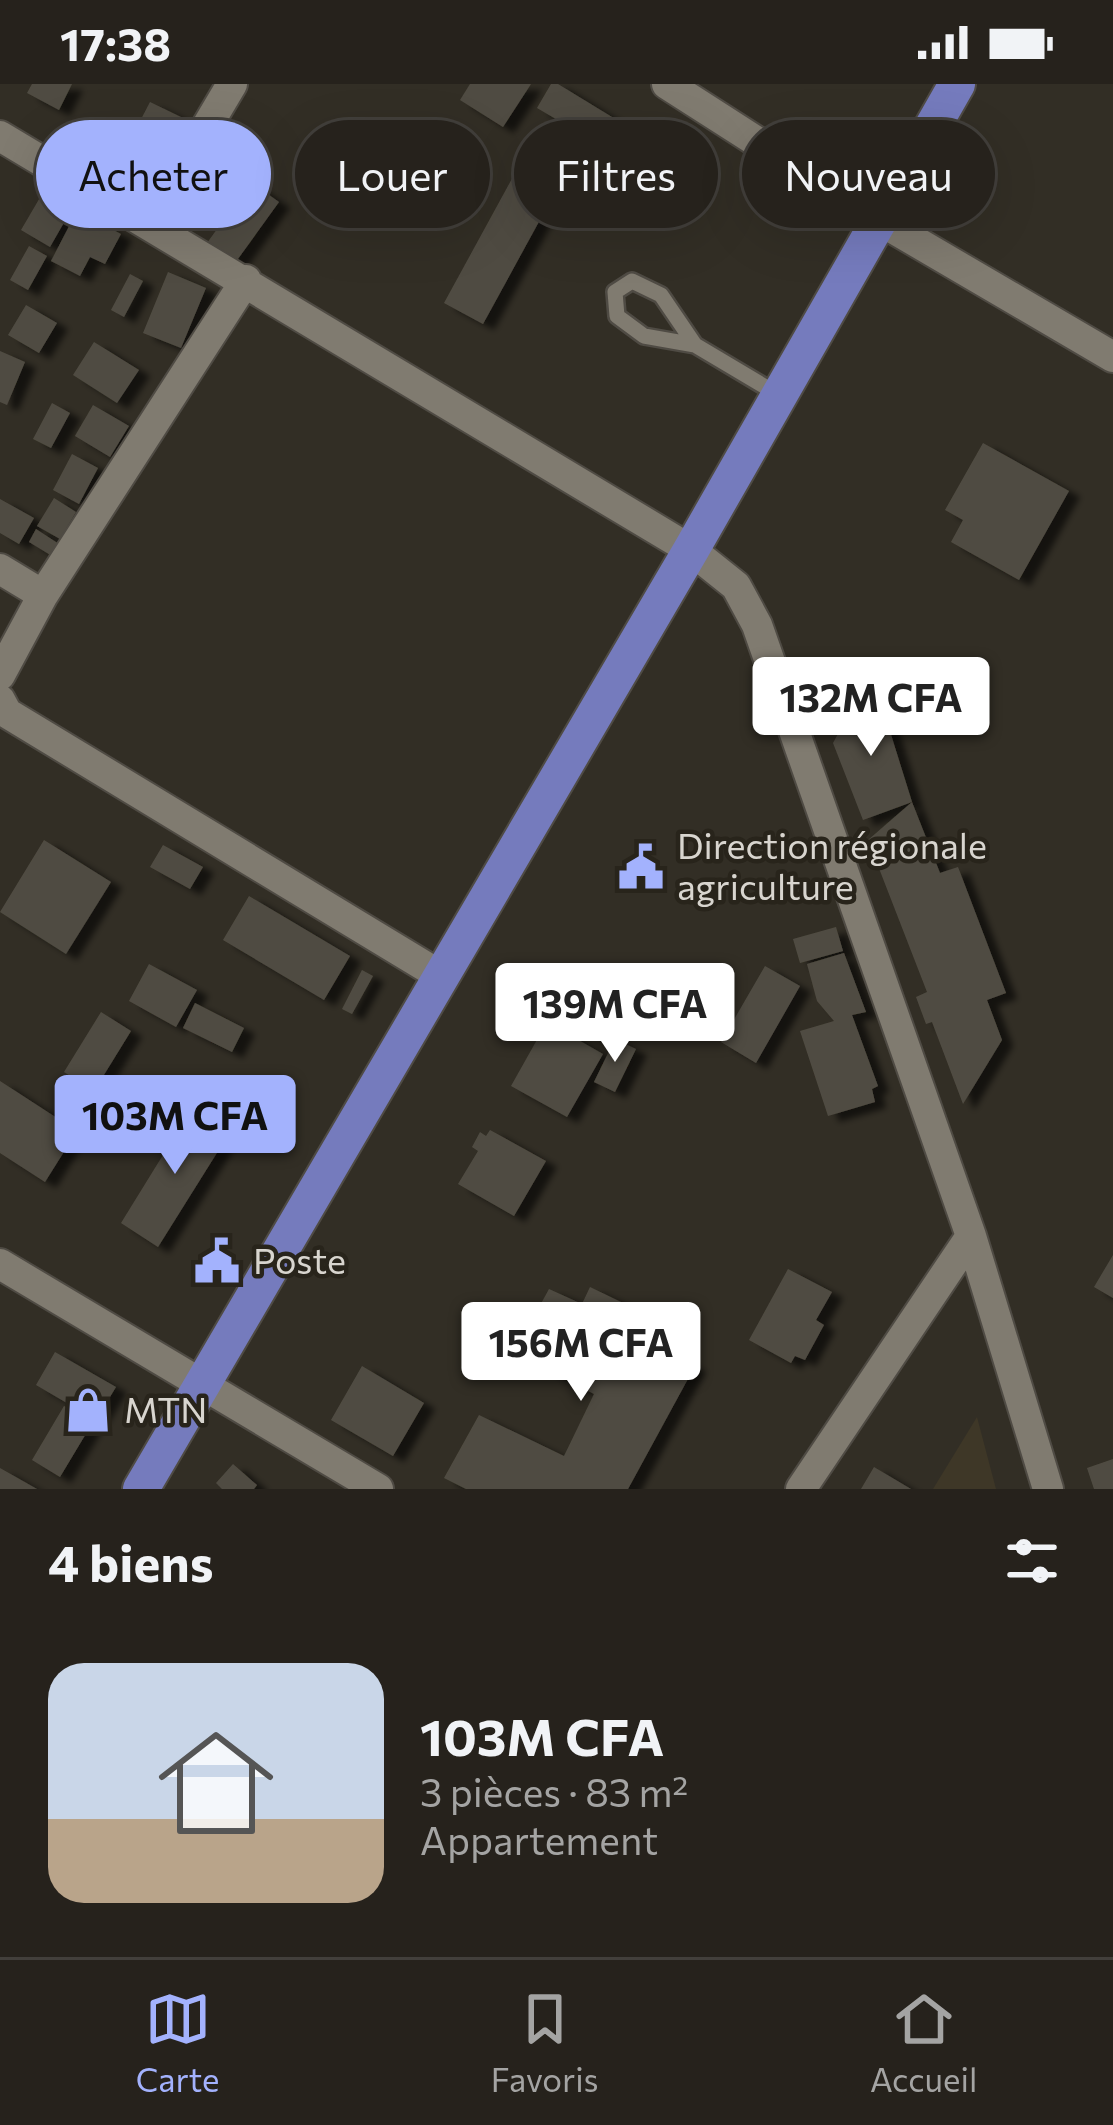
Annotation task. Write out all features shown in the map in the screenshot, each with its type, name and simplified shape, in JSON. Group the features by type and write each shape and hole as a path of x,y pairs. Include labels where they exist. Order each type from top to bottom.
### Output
{"main road":[{"path":"936,120 957,84"},
{"path":"141,1489 874,228"}],"street":[{"path":"211,120 232,84"},
{"path":"667,84 742,132"},
{"path":"0,136 36,157"},
{"path":"156,228 691,550 736,586 757,625 971,1236 1048,1489"},
{"path":"893,228 1113,357"},
{"path":"0,674 43,595 246,280"},
{"path":"0,569 43,595"},
{"path":"0,700 7,713 441,976"},
{"path":"801,1489 971,1236"},
{"path":"0,1264 378,1489"}],"lane":[{"path":"695,345 661,295 632,281 615,292 617,316 644,336 695,345 779,395"}],"shaded area":[{"path":"977,1417 996,1489 933,1489"}],"building":[{"path":"32,84 72,84 59,110 27,93"},
{"path":"470,84 531,84 503,127 460,100"},
{"path":"551,84 558,84 612,117 558,120 537,108"},
{"path":"150,102 183,118 182,120 141,120"},
{"path":"514,175 514,228 536,228 483,324 444,303 485,228 490,228 490,219"},
{"path":"36,204 36,228 61,228 50,247 21,230"},
{"path":"68,228 110,228 121,234 105,264 90,257 80,276 51,261"},
{"path":"218,228 260,228 235,263 207,243"},
{"path":"29,246 47,256 28,290 10,280"},
{"path":"168,272 206,288 181,348 143,333"},
{"path":"130,274 143,281 124,317 111,310"},
{"path":"26,305 57,323 39,353 8,335"},
{"path":"94,342 139,370 117,403 73,375"},
{"path":"0,351 25,362 7,405 0,402"},
{"path":"52,403 70,413 51,448 33,439"},
{"path":"93,405 129,426 110,457 75,436"},
{"path":"983,443 1069,491 1019,580 951,542 963,520 945,510"},
{"path":"72,454 98,468 79,504 53,490"},
{"path":"54,498 76,512 60,539 37,526"},
{"path":"0,499 34,518 19,544 0,533"},
{"path":"36,529 59,544 52,556 29,542"},
{"path":"879,696 912,802 863,820 833,743 858,697"},
{"path":"912,802 940,873 958,867 1006,993 987,1000 1002,1040 963,1104 932,1022 926,1024 916,997 927,992 868,840"},
{"path":"44,840 111,882 66,954 0,912"},
{"path":"163,845 203,867 190,889 150,867"},
{"path":"249,896 350,956 324,1000 223,940"},
{"path":"836,927 843,951 800,963 793,939"},
{"path":"844,953 866,1012 852,1015 878,1086 872,1089 875,1102 828,1116 800,1031 834,1021 817,1001 807,964"},
{"path":"149,964 197,990 176,1027 129,1001"},
{"path":"765,966 800,986 756,1063 721,1042"},
{"path":"362,970 373,976 352,1014 342,1009"},
{"path":"195,1003 244,1028 232,1052 183,1028"},
{"path":"101,1012 131,1031 94,1091 64,1072"},
{"path":"547,1022 603,1054 567,1117 511,1086"},
{"path":"615,1039 636,1049 615,1092 594,1082"},
{"path":"0,1081 77,1131 45,1182 0,1153"},
{"path":"192,1108 230,1132 158,1247 121,1223"},
{"path":"490,1130 546,1161 514,1216 458,1184 478,1151 472,1147 480,1132 486,1136"},
{"path":"1113,1255 1113,1298 1094,1287"},
{"path":"788,1269 832,1292 816,1320 824,1325 805,1360 795,1356 791,1363 749,1340"},
{"path":"590,1287 621,1302 612,1321 695,1366 628,1489 466,1489 444,1478 479,1415 564,1456 594,1394 514,1353 549,1289 582,1304"},
{"path":"55,1352 116,1387 96,1420 36,1385"},
{"path":"362,1366 424,1403 393,1456 331,1420"},
{"path":"64,1406 93,1422 60,1477 32,1460"},
{"path":"1113,1459 1113,1489 1094,1489 1087,1468"},
{"path":"233,1464 257,1485 254,1489 222,1489 216,1483"},
{"path":"874,1467 911,1489 861,1489"},
{"path":"0,1468 37,1489 0,1489"}],"place":[{"name":"Direction régionale agriculture","path":"641,867"},
{"name":"Poste","path":"217,1261"},
{"name":"MTN","path":"88,1410"}]}
